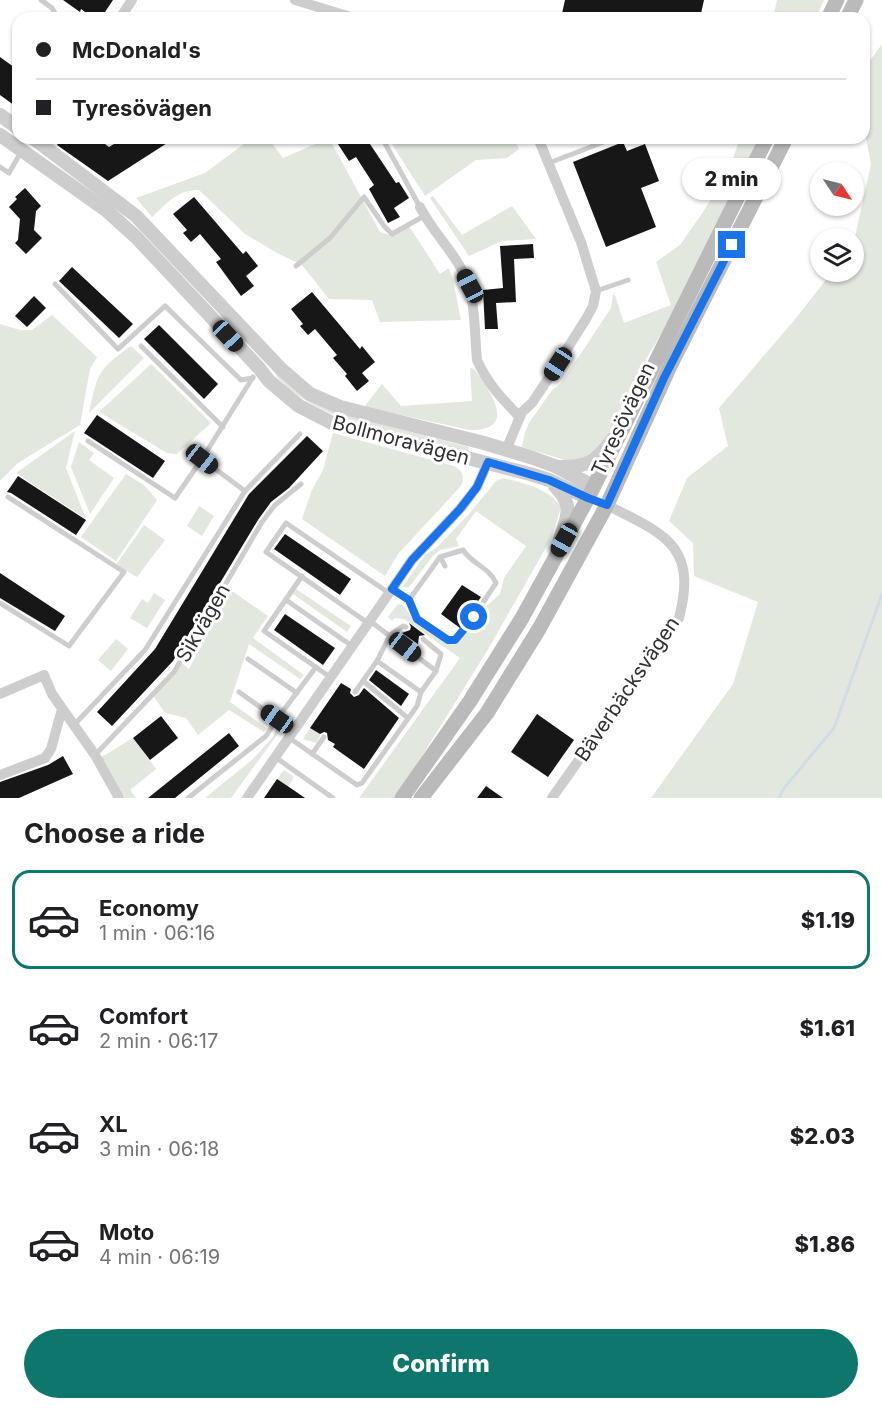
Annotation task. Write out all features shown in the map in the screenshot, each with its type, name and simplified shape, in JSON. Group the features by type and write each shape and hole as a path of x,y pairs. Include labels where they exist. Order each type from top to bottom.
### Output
{"main road":[{"name":"Tyresövägen","path":"402,798 470,701 522,618 591,492 764,144"},
{"name":"Tyresövägen","path":"422,798 487,713 540,629 607,505 671,364 783,144"},
{"path":"591,492 607,505"}],"street":[{"path":"295,0 334,12"},
{"name":"Bollmoravägen","path":"12,144 106,210 136,237 256,373 299,406 334,424 488,462 591,492"},
{"path":"22,151 27,144"},
{"name":"Bollmoravägen","path":"40,144 136,216 281,369 310,394 340,407 506,450 555,466 578,467 590,464 599,457 624,424"},
{"path":"247,798 412,560 460,509 477,487 488,462 506,450 520,417 546,382 593,306 596,291 580,242 541,144"},
{"path":"422,211 449,248 470,286 477,360 480,368 495,393 520,417"},
{"path":"256,373 270,356"},
{"name":"Bollmoravägen","path":"555,466 591,492"},
{"path":"549,480 562,493 567,501 569,512 553,560"},
{"name":"Bäverbäcksvägen","path":"552,798 679,618 685,595 684,575 679,555 665,536 607,505"},
{"path":"0,694 44,675 52,694 95,755 119,798"},
{"path":"0,775 45,758 51,749 62,709"}],"lane":[{"path":"41,0 54,12"},
{"path":"296,266 330,238 364,197 392,234 422,211 385,144"},
{"path":"549,163 598,144"},
{"path":"0,167 9,173 22,151"},
{"path":"596,291 628,280"},
{"path":"55,284 117,349 165,306 241,380 256,373"},
{"path":"141,346 223,427"},
{"path":"88,441 175,498 256,373"},
{"name":"Sikvägen","path":"74,725 145,650 245,491 300,434"},
{"path":"202,459 245,491"},
{"name":"Sikvägen","path":"95,755 174,672 262,522 275,505 300,484"},
{"path":"0,603 69,646 124,572 8,497"},
{"path":"409,600 421,589 440,557 463,550 470,560 492,574 496,583 462,634 455,640 448,640 417,619 409,600 390,591 286,523 266,552 390,635 436,671"},
{"path":"440,557 445,566"},
{"path":"302,576 264,631 330,676"},
{"path":"286,600 352,646"},
{"path":"355,692 377,661 390,635 403,626 406,627"},
{"path":"239,692 277,719 312,754 353,783 362,783 417,706 421,692 436,671 441,654 423,639"},
{"path":"248,659 297,693"},
{"path":"377,661 421,692"},
{"path":"188,798 266,736 316,667"},
{"path":"363,681 408,718"},
{"path":"312,754 324,737"},
{"path":"274,757 333,798"}],"shaded area":[{"path":"777,0 824,0 819,12 774,12"},
{"path":"882,44 882,798 651,798 733,684 758,602 694,576 693,543 669,521 687,478 728,446 719,408 824,282 864,282 864,228 857,228 860,216 864,216 864,196 871,164 867,144 870,144 870,61"},
{"path":"244,144 272,144 283,158 315,144 332,144 380,232 393,236 409,226 440,274 449,268 461,320 380,322 372,300 329,299 302,265 245,234 199,190 179,195 167,202 152,217 136,198 205,173"},
{"path":"392,144 517,144 519,149 507,158 476,160 425,196"},
{"path":"738,144 757,144 677,308 640,369 609,434 590,457 568,461 522,447 529,423 552,390 560,384 611,308 613,295 615,295 624,323 671,305 656,262 680,245 729,170"},
{"path":"433,196 462,235 512,206 536,239 502,241 469,256 430,198"},
{"path":"52,315 97,357 90,369 80,425 18,463 0,481 0,324 20,330 32,330"},
{"path":"131,346 144,358 89,413 97,381 105,367"},
{"path":"151,364 211,423 177,454 167,453 99,412"},
{"path":"470,368 474,369 487,388 496,408 497,417 494,424 485,429 470,430 364,407 382,384 401,406 472,401"},
{"path":"279,374 339,413 469,447 469,452 329,413 288,388 276,376"},
{"path":"75,431 66,468 86,519 16,473"},
{"path":"333,433 454,466 463,475 460,487 398,554 385,576 302,519 311,492 323,470"},
{"path":"79,442 94,453 89,460 114,478 90,514 71,467"},
{"path":"126,474 144,485 157,500 116,561 81,537"},
{"path":"504,478 543,491 561,507 552,537 487,651 396,798 359,798 460,658 404,619 395,618 392,621 388,617 398,604 403,605 414,621 453,645 458,642 477,615 500,594 504,578 526,546 476,511 456,539 459,546 440,550 409,587 403,586 425,555 436,548 469,514 496,481"},
{"path":"199,506 214,516 202,536 187,526"},
{"path":"144,525 165,540 137,577 116,565"},
{"path":"229,589 268,616 253,638 304,675 300,679 249,644 230,702 268,729 264,732 229,710 198,735 186,718 165,713 153,695 182,663 189,669 216,618 212,616"},
{"path":"296,589 351,626 347,632 293,594"},
{"path":"154,593 165,600 147,628 130,618 142,599 148,603"},
{"path":"116,639 128,649 111,671 98,660"},
{"path":"278,727 280,731 231,798 205,798 253,759 272,738"},
{"path":"310,728 321,735 316,743 303,739"},
{"path":"133,738 156,769 130,790 136,798 125,798 100,758"},
{"path":"284,770 294,777 288,787 277,779"}],"building":[{"path":"63,0 113,0 105,12 85,12 81,9 80,12"},
{"path":"565,0 704,0 701,12 562,12"},
{"path":"0,57 12,66 12,104 0,95"},
{"path":"105,144 109,147 114,144 166,144 108,181 57,145"},
{"path":"338,144 370,144 409,198 394,208 400,217 388,223 369,189 374,185 356,157 349,161"},
{"path":"618,144 624,144 627,151 645,144 659,181 641,188 656,227 606,247 573,162"},
{"path":"25,188 41,206 36,211 34,230 42,238 26,254 15,243 18,240 20,219 9,207 17,199 15,197"},
{"path":"194,197 243,254 246,251 258,266 246,276 254,286 241,296 216,262 221,259 200,234 191,242 183,233 187,230 173,214"},
{"path":"533,244 534,258 514,259 516,302 496,303 498,329 485,329 483,290 503,288 500,246"},
{"path":"72,267 133,324 119,338 59,281"},
{"path":"312,292 360,349 362,346 375,362 362,373 369,381 357,391 345,376 347,374 333,358 337,355 315,329 308,335 300,326 303,324 291,309"},
{"path":"34,296 46,308 27,327 15,316"},
{"path":"159,325 218,384 204,399 144,339"},
{"path":"97,415 165,461 153,478 84,433"},
{"path":"307,436 323,451 289,488 271,502 173,661 112,726 97,712 155,649 249,494"},
{"path":"18,476 86,520 76,535 7,492"},
{"path":"285,534 351,579 340,595 274,549"},
{"path":"0,573 65,616 55,631 0,598"},
{"path":"462,585 481,597 460,628 441,614"},
{"path":"285,614 335,648 323,665 274,630"},
{"path":"409,623 425,635 419,636 418,644 402,633 410,630"},
{"path":"376,670 409,694 401,706 369,680"},
{"path":"341,683 351,689 350,693 354,697 359,695 364,688 399,718 364,769 333,747 335,744 328,740 327,733 320,734 310,728"},
{"path":"537,714 574,740 548,777 511,752"},
{"path":"161,716 178,738 150,760 133,738"},
{"path":"229,733 239,746 175,798 148,798"},
{"path":"63,756 73,774 19,798 0,798 0,782 48,765"},
{"path":"277,779 289,787 305,798 264,798"},
{"path":"486,786 503,798 477,798"}],"waterway":[{"path":"779,798 784,788 834,728 882,594"}],"route":[{"path":"474,617 462,634 455,640 448,640 417,619 409,600 392,589 412,560 460,509 477,487 488,462 549,480 607,505 664,378 732,245"}]}
